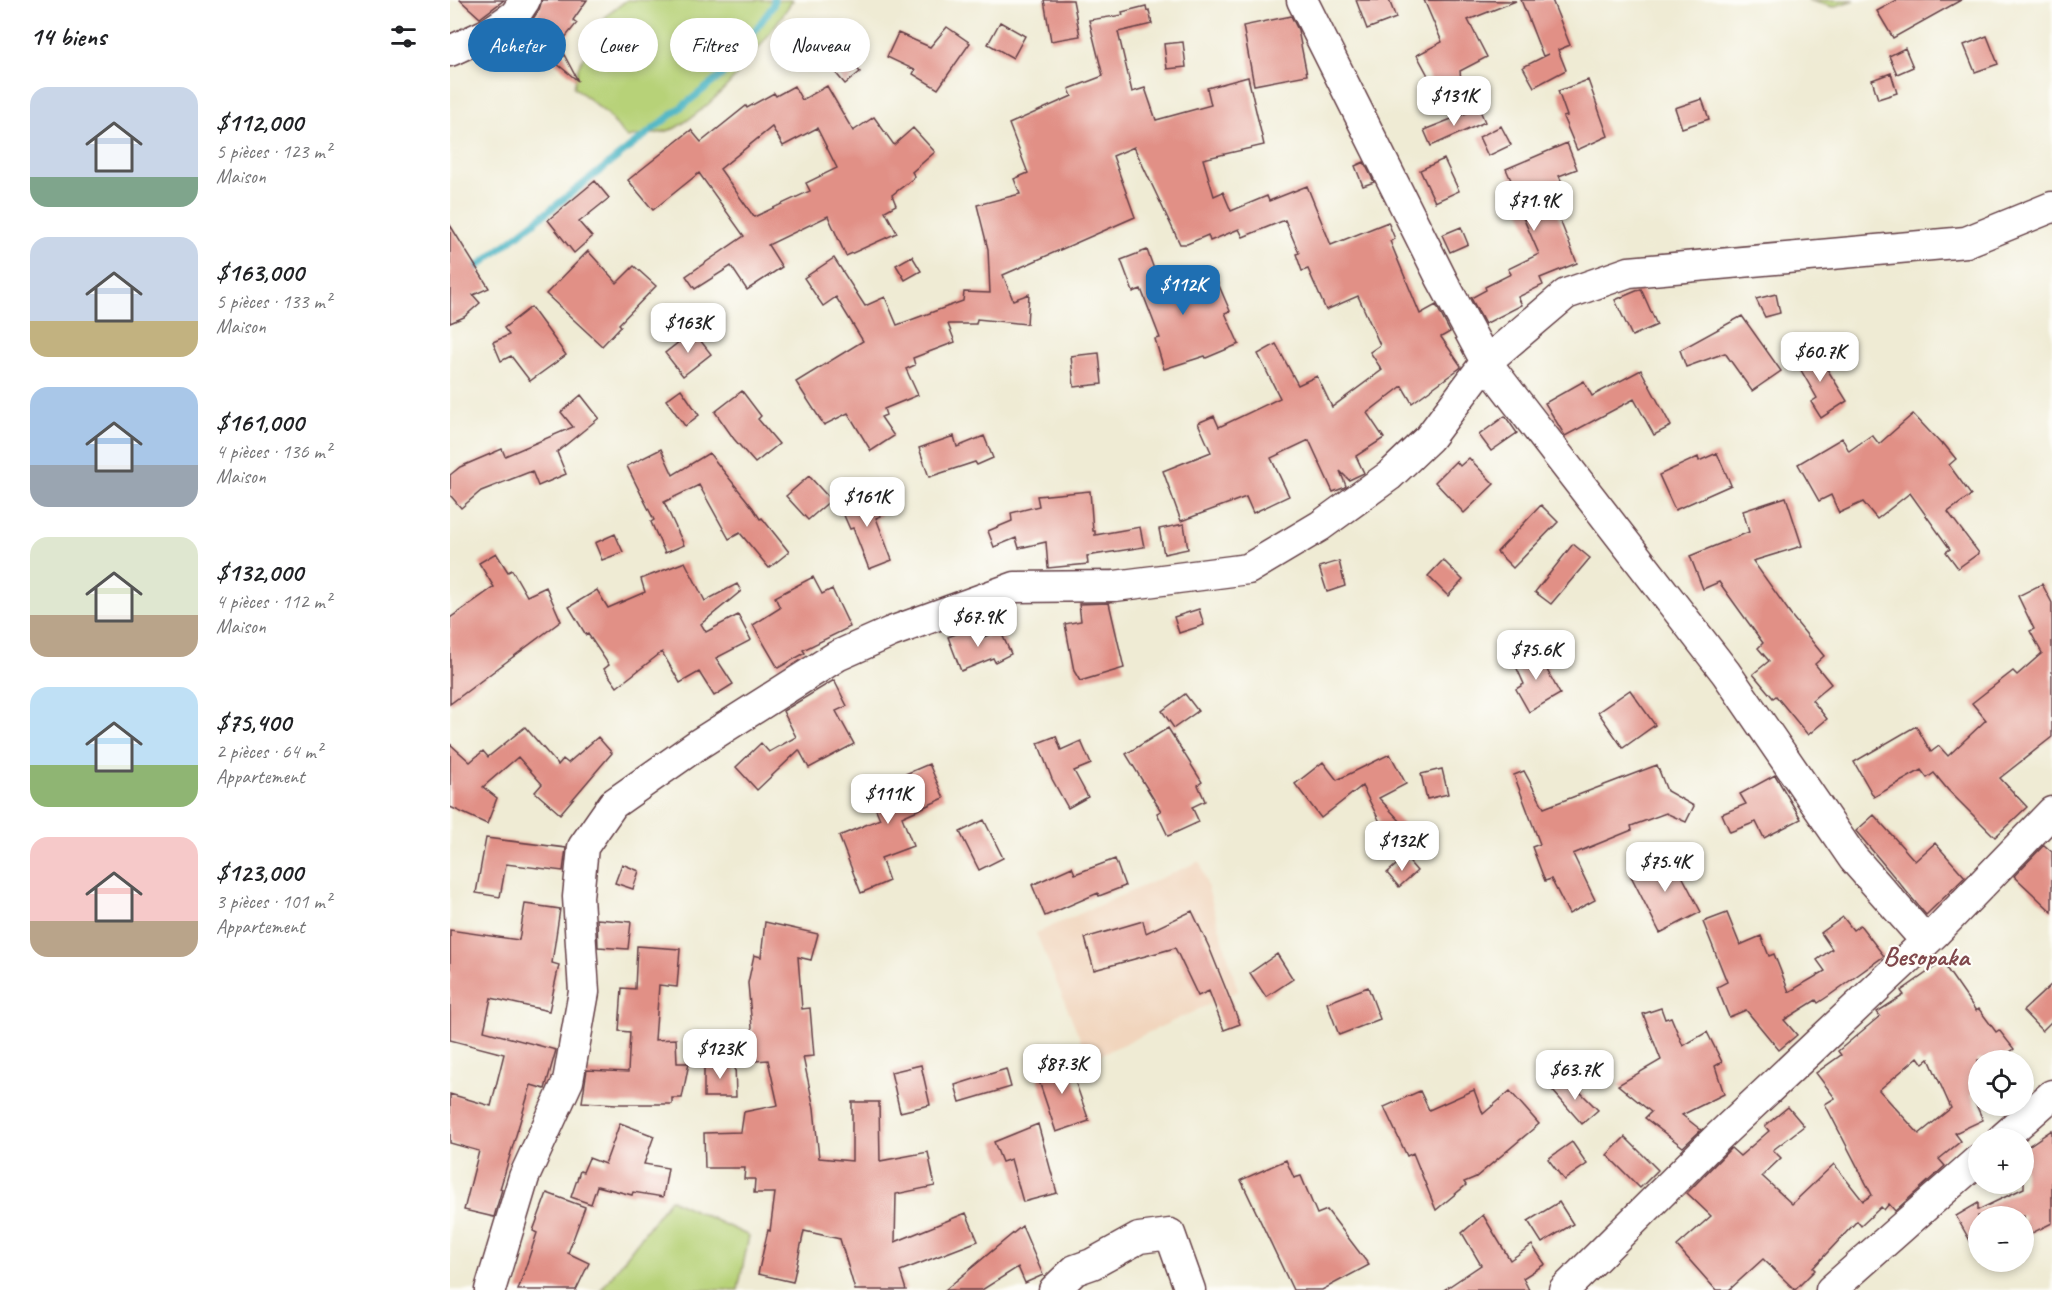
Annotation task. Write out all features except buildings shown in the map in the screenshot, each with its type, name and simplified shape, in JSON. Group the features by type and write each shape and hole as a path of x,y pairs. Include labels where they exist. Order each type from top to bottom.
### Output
{"street":[{"path":"450,51 489,33 515,15 525,0"},
{"path":"1302,0 1442,280 1486,362 1726,673 1853,858 1926,940"},
{"path":"490,1290 524,1177 568,1081 584,992 578,897 583,847 613,804 697,745 837,656 891,632 1015,587 1114,586 1248,569 1320,526 1389,476 1429,438 1486,362 1566,294 1629,272 1966,242 2052,207"},
{"path":"1564,1290 1716,1139 1926,940 2052,812"},
{"path":"2014,1128 2052,1095"},
{"path":"1831,1290 1968,1169"},
{"path":"1054,1290 1075,1270 1092,1264 1139,1238 1170,1234 1190,1290"}],"shaded area":[{"path":"1200,861 1238,991 1089,1060 1036,933"}],"green space":[{"path":"627,0 793,0 780,18 770,18 770,32 758,49 758,18 670,18 670,72 739,72 711,102 677,127 660,133 627,138 607,114 574,87 578,68 578,72 658,72 658,18 605,18"},
{"path":"1808,0 1854,0 1833,7"},
{"path":"670,1199 749,1236 738,1290 601,1290"}],"waterway":[{"path":"469,270 477,267 721,76 773,6 774,0"}],"district":[{"name":"Besopaka","path":"1926,956"}]}
